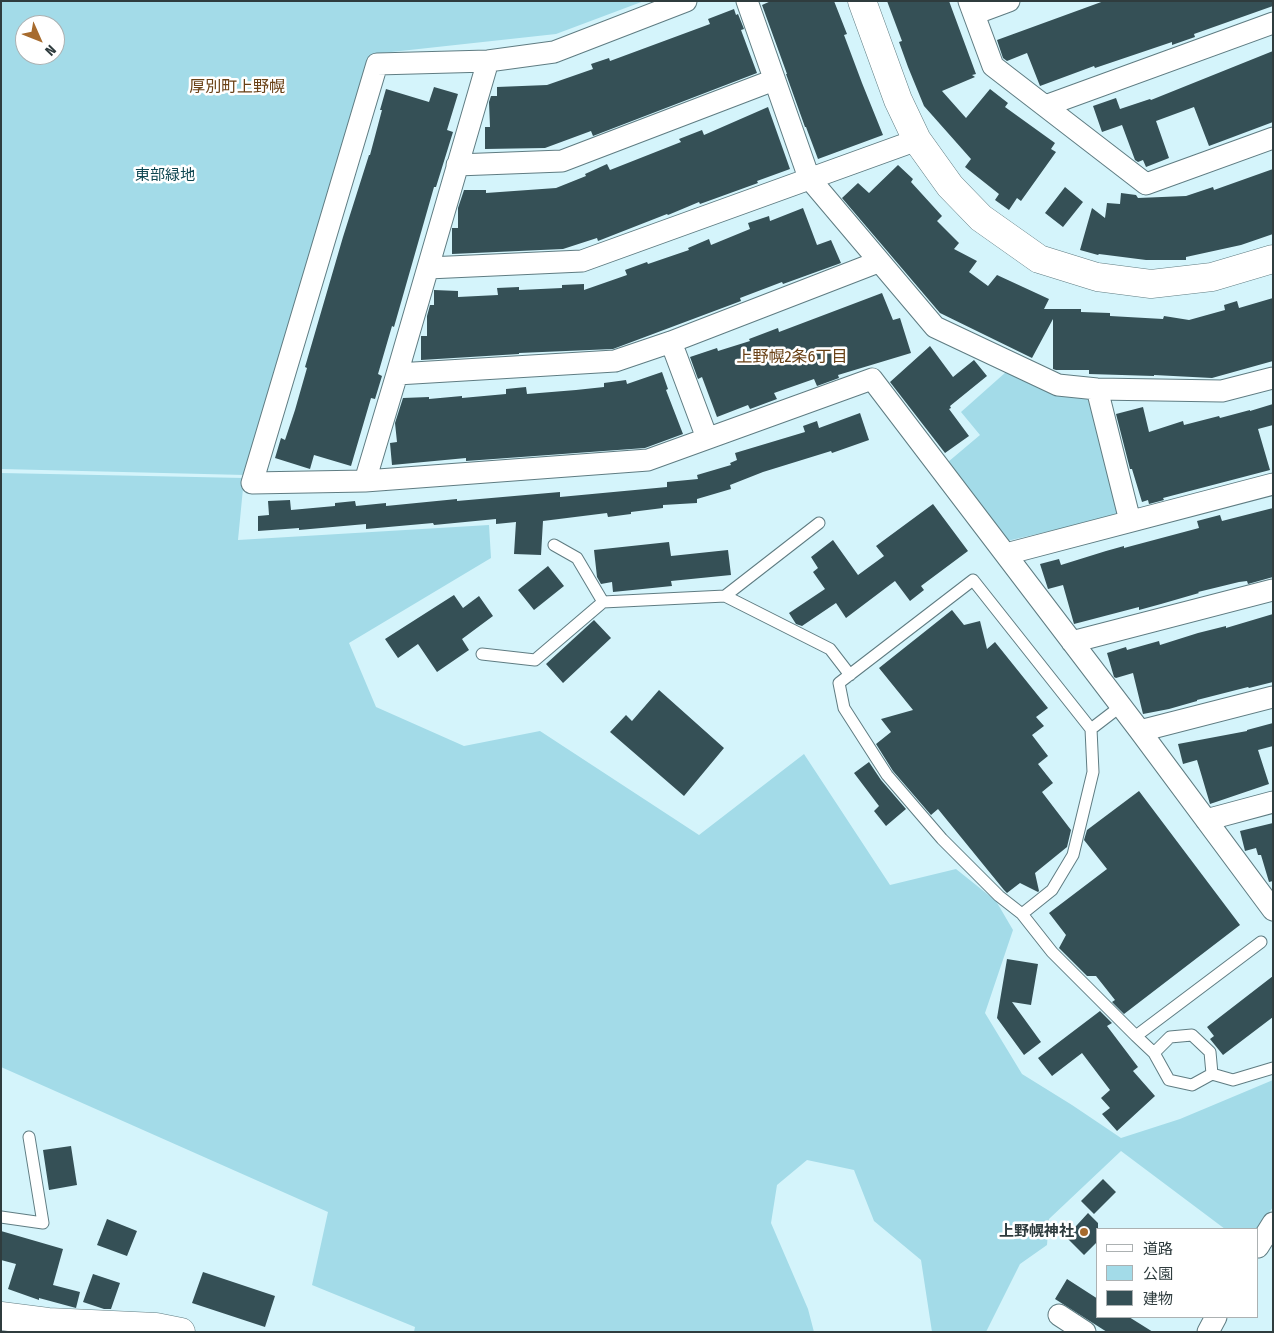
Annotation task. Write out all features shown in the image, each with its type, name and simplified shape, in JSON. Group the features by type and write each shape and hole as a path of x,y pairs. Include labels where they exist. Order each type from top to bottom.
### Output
{"street":[{"path":"686,1 554,52 488,61 376,64 252,484 365,481 648,460 872,379 1140,731 1273,910"},
{"path":"747,1 810,178 878,262 935,327 1058,386 1097,389 1222,391 1273,378"},
{"path":"862,1 898,100 917,140 950,186 981,218 1039,259 1096,277 1151,284 1212,277 1273,259"},
{"path":"1009,1 971,8 993,66 1146,184 1273,138"},
{"path":"1045,106 1273,23"},
{"path":"365,481 398,374 488,61"},
{"path":"457,165 562,161 774,80"},
{"path":"428,268 582,261 917,140"},
{"path":"398,374 615,361 671,342 878,262"},
{"path":"671,342 707,438"},
{"path":"1097,389 1130,521"},
{"path":"1006,554 1273,484"},
{"path":"1072,642 1273,590"},
{"path":"1140,731 1273,697"},
{"path":"1206,820 1273,802"},
{"path":"1259,1245 1273,1223"},
{"path":"1059,1315 1085,1332"},
{"path":"1,1316 48,1322 156,1328 181,1332"},
{"path":"1208,1332 1215,1318"}],"lane":[{"path":"725,596 819,523"},
{"path":"554,545 577,558 603,602"},
{"path":"1022,914 1052,890 1073,855 1093,772 1091,729 973,580 839,684 844,708 887,775 942,839 999,896 1022,914 1052,952 1154,1053 1169,1080 1192,1085 1212,1074 1233,1080 1273,1068"},
{"path":"482,654 535,660 603,602 725,596 830,649 850,675"},
{"path":"1091,729 1121,706"},
{"path":"1136,1036 1261,942"},
{"path":"1154,1053 1170,1038 1192,1035 1210,1052 1212,1074"},
{"path":"1,1217 43,1223 29,1137"}],"green space":[{"name":"東部緑地","path":"1,1 644,1 556,34 373,54 245,475 1,469"},
{"path":"1006,372 1089,395 1119,515 1007,541 948,462 980,435 961,412"},
{"path":"1,473 244,478 238,540 489,525 491,558 349,643 376,707 464,746 540,731 699,835 804,754 890,885 956,869 996,901 1013,930 985,1013 1022,1074 1121,1138 1180,1119 1273,1080 1273,1207 1258,1228 1224,1228 1121,1151 1049,1219 1047,1245 1020,1264 986,1332 932,1332 921,1260 874,1221 854,1170 807,1160 777,1185 771,1223 808,1309 814,1332 414,1332 415,1327 312,1285 328,1212 1,1067"}],"building":[{"path":"771,1 834,1 847,34 844,35 883,135 818,159 762,5"},
{"path":"887,1 949,1 976,74 972,75 975,77 942,91 966,118 990,89 1008,103 1005,107 1055,143 1051,149 1056,152 1021,201 1017,198 1009,210 995,200 999,194 965,167 971,159 924,106 899,42 902,41"},
{"path":"1104,1 1273,1 1273,6 1194,34 1195,37 1172,45 1172,42 1095,68 1094,66 1040,86 1027,53 1007,61 1003,58 997,40"},
{"path":"734,9 744,29 741,30 757,73 593,136 591,131 545,148 485,149 485,127 490,127 489,102 491,96 497,96 497,87 547,85 593,69 591,64 609,58 610,61 710,24 708,19"},
{"path":"1273,51 1273,122 1209,146 1194,107 1156,121 1169,158 1146,167 1143,160 1138,162 1135,160 1122,125 1102,132 1093,106 1116,98 1120,109 1151,100"},
{"path":"434,87 458,94 447,130 453,132 436,187 434,187 394,327 392,326 378,374 382,376 375,399 371,398 351,466 314,455 310,469 275,458 281,438 285,440 295,410 307,368 305,367 343,237 370,155 386,89 429,102"},
{"path":"768,107 790,169 757,181 758,183 700,204 699,202 598,241 597,238 563,249 452,254 452,228 458,228 458,208 464,190 486,190 486,193 556,188 586,176 585,174 607,164 610,170 681,142 679,139 702,130 704,135"},
{"path":"898,165 913,179 911,182 942,216 937,221 959,243 954,249 977,261 969,272 988,286 997,275 1049,299 1044,309 1081,309 1081,312 1110,313 1110,316 1163,319 1164,316 1189,320 1225,310 1224,305 1237,301 1239,308 1273,298 1273,361 1212,378 1089,374 1089,370 1056,370 1053,369 1053,319 1032,358 940,313 842,198 858,183 869,193"},
{"path":"1273,169 1273,234 1241,245 1186,257 1186,260 1146,260 1098,255 1080,250 1092,208 1105,218 1107,203 1120,204 1121,193 1136,195 1138,198 1186,196 1213,187 1214,190"},
{"path":"1065,187 1083,202 1063,227 1045,213"},
{"path":"803,208 817,245 831,240 841,263 783,284 782,282 740,298 741,301 613,349 421,360 421,336 427,336 427,316 430,305 434,305 434,290 458,291 458,297 498,295 497,288 519,287 519,290 562,288 562,285 584,284 584,290 627,275 625,270 689,250 688,248 709,239 711,245 750,229 748,223 769,216 770,221"},
{"path":"882,293 893,320 900,318 911,353 838,375 839,378 817,386 814,379 774,393 777,399 750,409 748,405 717,417 702,377 698,379 690,357 717,348 718,351 750,341 749,339 778,328 779,332"},
{"path":"930,346 953,377 974,360 987,376 950,406 951,408 949,409 969,436 945,453 890,382"},
{"path":"662,372 668,389 666,390 683,434 645,448 466,461 466,458 392,465 390,443 397,442 395,423 403,398 429,397 429,399 462,396 462,398 506,394 506,389 526,387 527,394 576,390 604,387 604,383 626,380 627,384"},
{"path":"1273,404 1273,425 1258,429 1270,470 1163,498 1164,500 1149,504 1148,500 1142,502 1132,469 1130,469 1116,414 1143,407 1149,432 1183,421 1184,425 1219,416 1220,418 1250,411"},
{"path":"860,413 869,440 832,453 831,451 763,472 730,485 731,489 697,499 697,503 663,505 663,508 608,517 607,513 543,521 541,555 514,554 516,522 496,524 496,519 366,529 366,524 299,530 299,528 258,531 258,516 269,515 268,501 290,500 291,510 335,506 335,503 355,501 356,506 386,503 386,506 560,492 560,497 667,487 667,482 698,479 697,475 731,465 730,463 737,460 735,453 805,432 803,426 817,421 819,428"},
{"path":"933,504 968,551 921,586 924,590 910,601 895,581 846,618 836,603 802,626 796,624 789,613 825,589 813,572 818,568 811,557 833,540 858,575 884,556 876,546"},
{"path":"1273,508 1273,577 1248,584 1247,581 1239,582 1139,610 1139,607 1074,624 1063,585 1048,589 1040,564 1059,559 1061,565 1124,546 1124,548 1199,528 1197,521 1220,515 1222,521"},
{"path":"669,542 671,556 728,550 731,575 671,581 672,586 613,592 612,582 601,584 597,577 594,550"},
{"path":"548,566 564,586 534,610 518,590"},
{"path":"454,595 463,608 479,596 493,616 462,639 469,650 437,672 418,644 398,658 385,639"},
{"path":"952,610 964,625 980,621 987,649 995,642 1048,708 1036,717 1044,726 1032,735 1048,756 1038,764 1053,783 1042,792 1071,830 1067,847 1035,873 1038,892 1020,883 1007,893 938,809 931,815 893,771 876,744 891,732 881,719 913,710 879,668"},
{"path":"1273,614 1273,682 1143,714 1133,673 1114,677 1107,653 1126,647 1127,650 1159,641 1160,645 1198,633 1226,626 1226,628"},
{"path":"594,620 611,638 563,683 546,664"},
{"path":"659,690 724,748 684,796 610,732 626,715 632,721"},
{"path":"1273,723 1273,746 1258,750 1269,784 1210,804 1197,760 1183,764 1178,744 1247,731"},
{"path":"869,762 881,780 906,809 886,826 874,811 879,806 854,773"},
{"path":"1139,791 1240,925 1124,1014 1112,1002 1115,1000 1096,976 1087,976 1059,948 1066,935 1049,913 1107,869 1084,840 1087,830"},
{"path":"1273,823 1273,881 1269,882 1261,855 1258,855 1256,848 1245,851 1240,831"},
{"path":"1007,959 1038,964 1031,1005 1012,1002 1041,1042 1024,1055 997,1018"},
{"path":"1273,976 1273,1017 1223,1055 1210,1039 1214,1036 1207,1027"},
{"path":"1100,1011 1112,1023 1107,1026 1138,1067 1133,1071 1155,1096 1117,1131 1102,1114 1110,1108 1101,1098 1110,1090 1082,1053 1052,1076 1038,1058"},
{"path":"71,1146 77,1185 49,1190 43,1150"},
{"path":"1103,1179 1116,1192 1094,1214 1081,1201"},
{"path":"1088,1213 1098,1223 1096,1243 1084,1255 1066,1237"},
{"path":"107,1219 137,1231 127,1256 97,1245"},
{"path":"1,1231 63,1249 53,1285 80,1292 76,1308 39,1298 39,1300 8,1289 16,1264 1,1260"},
{"path":"203,1272 275,1296 265,1327 192,1303"},
{"path":"93,1274 120,1283 111,1309 104,1309 83,1302"},
{"path":"1067,1279 1096,1298 1096,1318 1131,1318 1153,1332 1107,1332 1055,1299"}],"place":[{"name":"上野幌神社","path":"1084,1232"}],"district":[{"name":"厚別町上野幌","path":"237,88"},
{"name":"上野幌2条6丁目","path":"792,358"}]}
